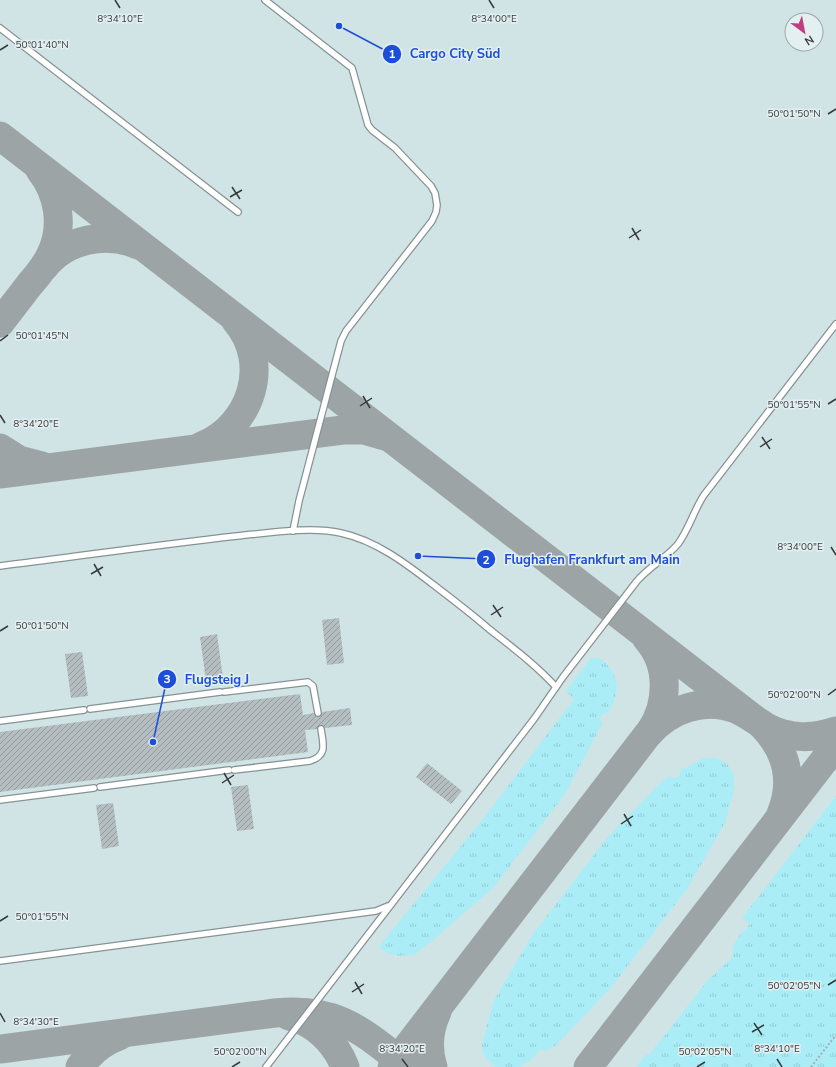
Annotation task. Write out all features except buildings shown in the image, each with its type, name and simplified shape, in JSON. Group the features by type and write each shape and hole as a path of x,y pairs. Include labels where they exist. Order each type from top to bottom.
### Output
{"lane":[{"path":"265,0 352,68 368,125 404,156 431,186 435,193 437,205 432,221 346,331 341,341 299,501 293,531"},
{"path":"0,28 238,212"},
{"path":"266,1067 534,719 556,687 645,572 678,544 704,495 836,324"},
{"path":"0,566 205,540 293,531 340,532 386,551 426,579 543,672 556,687"},
{"path":"0,721 308,682 313,686 318,713"},
{"path":"0,800 310,761 318,758 322,754 324,748 321,729"},
{"path":"0,961 376,911 387,907 393,902"}],"path":[{"path":"811,1067 836,1035"}],"shaded area":[{"path":"0,0 836,0 836,1067 0,1067"}],"green space":[{"path":"591,658 600,658 607,664 615,676 617,689 613,704 609,712 602,715 600,718 602,724 565,794 493,888 433,940 415,954 400,956 389,954 379,947 483,819 574,699 566,691"},
{"path":"704,758 716,758 728,765 734,775 734,790 725,823 687,889 609,990 555,1046 546,1051 540,1050 537,1052 535,1057 519,1067 496,1067 487,1060 483,1053 482,1045 493,1002 533,934 607,838 662,781 669,777 677,778 681,770"},
{"path":"836,796 836,1067 638,1067 637,1066 646,1054 649,1055 709,979 732,958 733,946 739,936 750,924 742,918"}],"taxiway":[{"path":"0,136 754,719"},
{"path":"0,323 44,266 55,244 58,211 52,189 40,170"},
{"path":"44,267 53,257 63,250 87,240 100,238 113,239 138,245"},
{"path":"202,446 219,437 233,424 244,409 251,392 254,374 253,356 247,338 236,321"},
{"path":"0,474 343,430 364,430 385,436"},
{"path":"0,448 19,460 42,466"},
{"path":"647,639 655,649 660,661 664,685 661,709 650,732"},
{"path":"392,1067 648,734 657,725 677,712 700,705 712,704 736,709 776,732 793,736 802,737 828,734 836,731"},
{"path":"761,724 777,744 786,766 787,789 781,814"},
{"path":"588,1067 836,745"},
{"path":"0,1049 275,1013 297,1012 316,1014 348,1024 377,1043 408,1067"},
{"path":"433,1067 430,1053 430,1039 432,1025 437,1012"},
{"path":"289,1016 307,1023 323,1034 336,1050 345,1067"},
{"path":"80,1067 97,1048 119,1036"}],"place":[{"name":"Cargo City Süd","path":"339,26"},
{"name":"Flughafen Frankfurt am Main","path":"418,556"},
{"name":"Flugsteig J","path":"153,742"}]}
